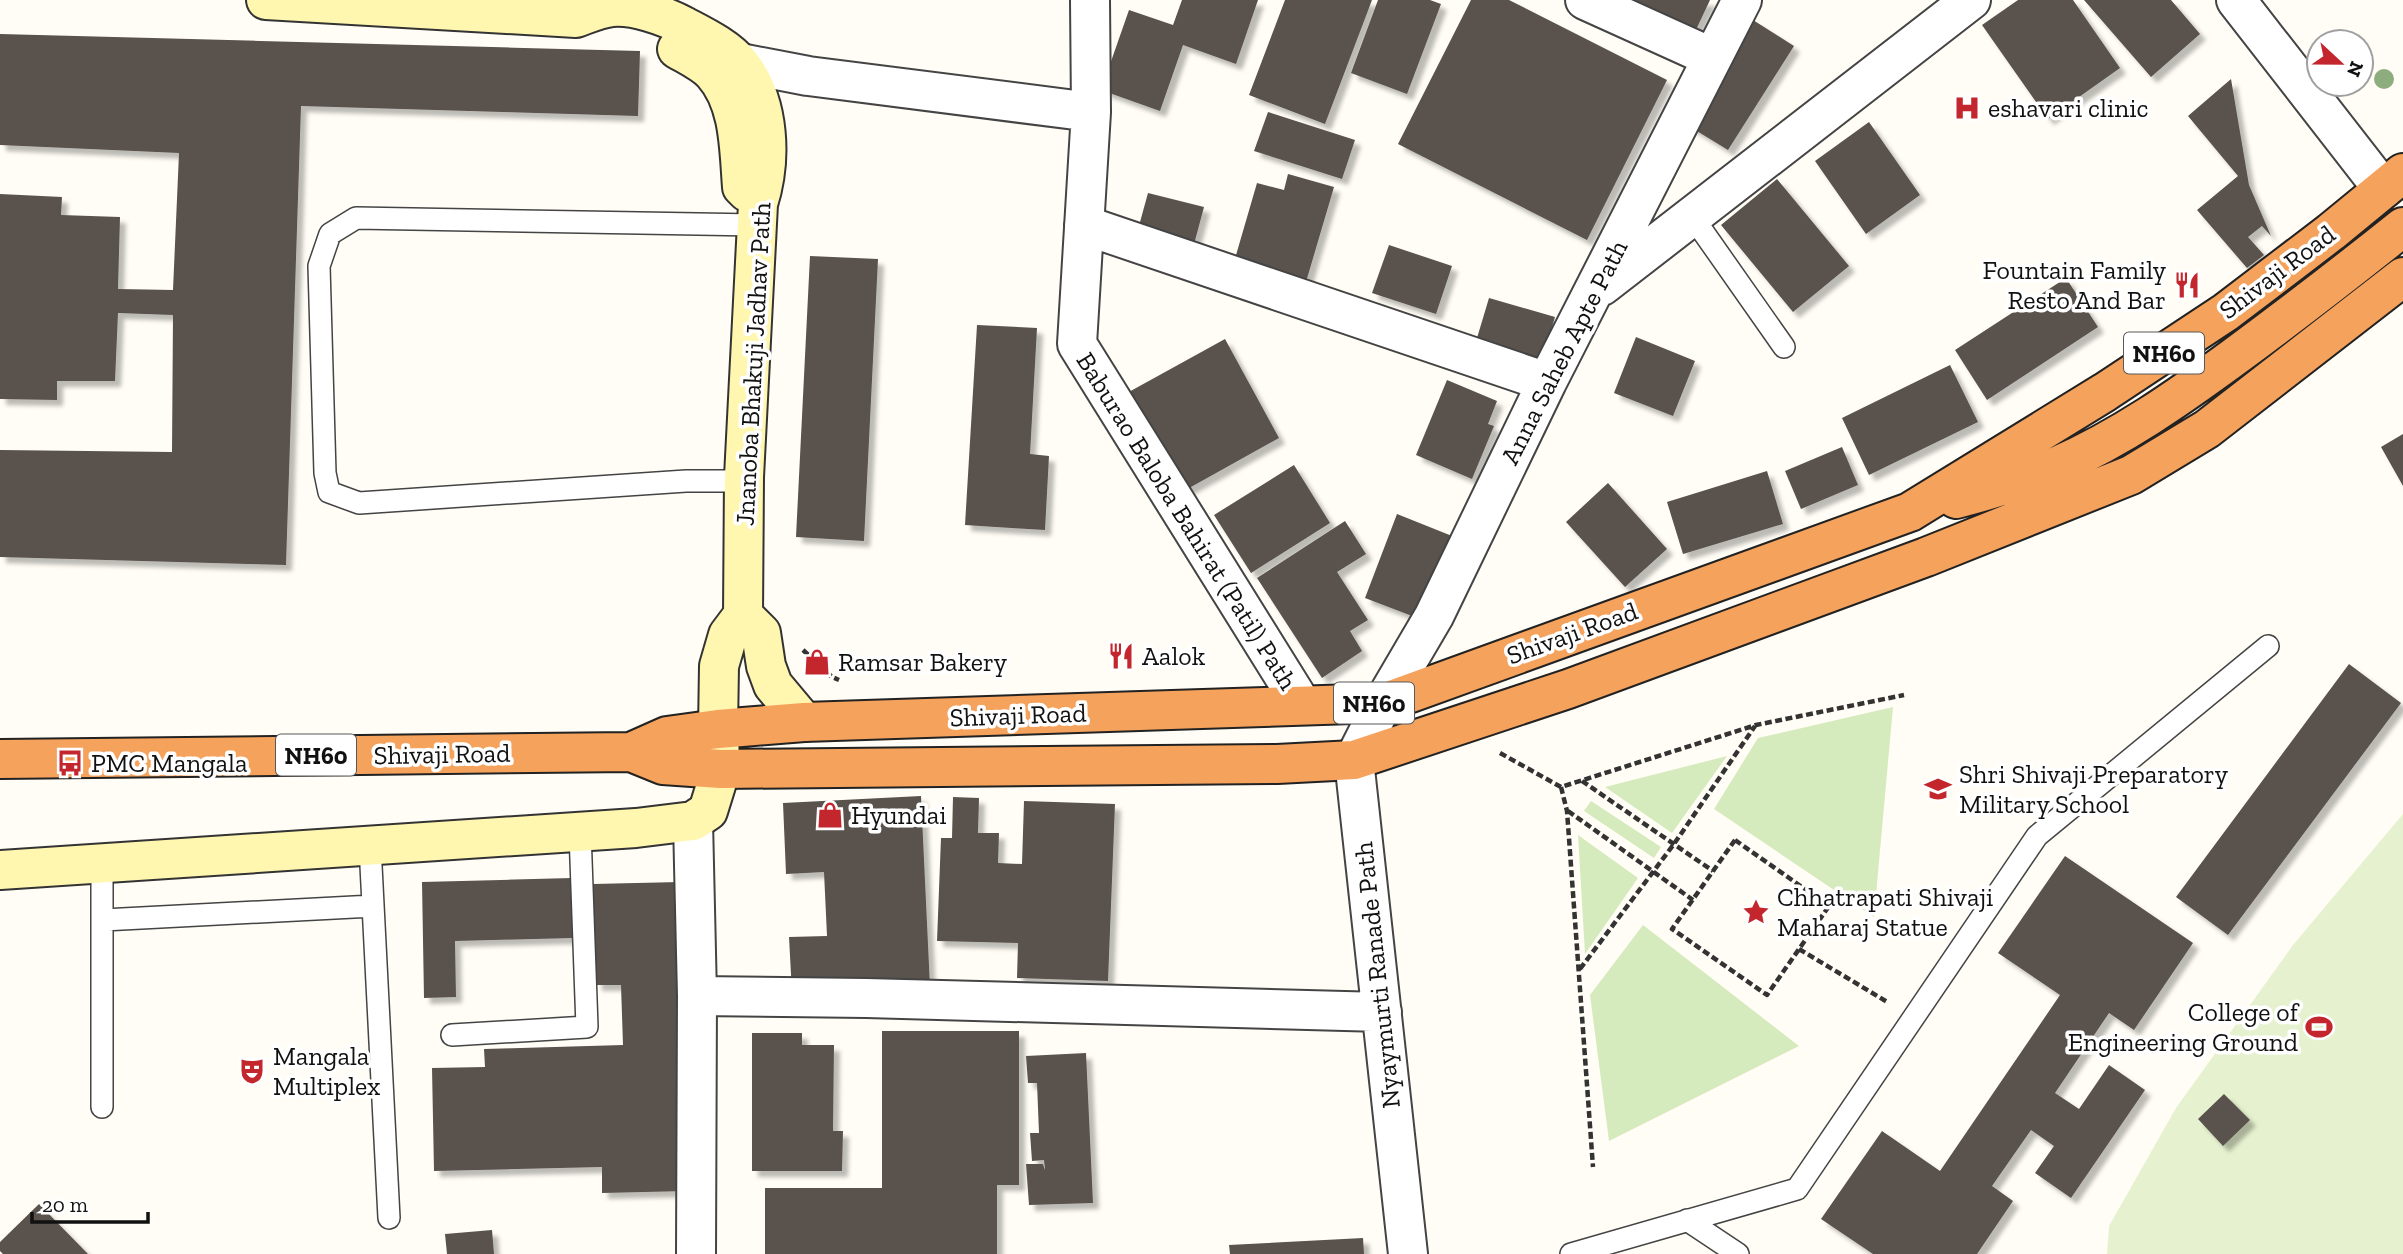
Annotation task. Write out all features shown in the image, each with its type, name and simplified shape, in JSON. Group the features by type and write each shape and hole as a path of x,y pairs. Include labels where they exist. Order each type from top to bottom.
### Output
{"highway":[{"name":"Shivaji Road","path":"631,752 667,736 804,722 1383,703 1910,512 2105,392 2226,312 2393,181"},
{"name":"NH60","path":"1910,512 2001,487 2059,465 2115,437 2171,404 2403,226"},
{"name":"Shivaji Road","path":"0,759 631,752 663,765 721,769 1276,764 1354,760 1568,689 1926,557 2131,475 2207,429 2403,277"}],"street":[{"path":"266,0 576,18 612,7 648,12 705,37 726,67 1091,112"},
{"name":"Baburao Baloba Bahirat (Patil) Path","path":"1090,0 1091,112 1077,344 1302,705"},
{"path":"1585,0 1711,57"},
{"name":"Anna Saheb Apte Path","path":"1383,703 1434,616 1547,382 1742,0"},
{"path":"1594,292 1971,0"},
{"path":"2236,0 2393,181"},
{"name":"Jnanoba Bhakuji Jadhav Path","path":"726,67 754,86 766,132 765,181 757,214 748,352 743,615"},
{"path":"1084,225 1547,382"},
{"path":"0,870 580,832 693,821 708,811 721,769 718,729 719,666 728,635 743,615 761,633 766,666 773,685 804,722"},
{"path":"1354,760 1383,703"},
{"name":"Nyaymurti Ranade Path","path":"1354,760 1408,1254"},
{"path":"693,821 697,996 696,1254"},
{"path":"697,996 1382,1012"}],"lane":[{"path":"744,481 686,481 359,503 328,492 325,473 319,267 330,234 356,218 757,214"},
{"path":"1692,216 1784,347"},
{"path":"1572,1254 1797,1189 2037,836 2267,646"},
{"path":"452,1035 587,1027 580,832"},
{"path":"370,846 389,1218"},
{"path":"102,1107 103,863"},
{"path":"103,920 373,906"},
{"path":"1687,1220 1738,1254"}],"path":[{"path":"799,646 832,677 842,681"},
{"path":"1562,787 1756,725 1904,695"},
{"path":"1580,970 1674,844 1756,725"},
{"path":"1491,747 1562,787 1567,810 1593,1167"},
{"path":"1581,780 1714,871"},
{"path":"1567,810 1693,900"},
{"path":"1735,841 1829,906 1767,995 1672,929 1693,900 1735,841"},
{"path":"1799,949 1914,1018"}],"green space":[{"path":"1893,707 1874,917 1714,809 1758,738"},
{"path":"1727,756 1672,833 1605,787"},
{"path":"1591,801 1661,847 1654,858 1584,811"},
{"name":"College of Engineering Ground","path":"2403,814 2403,1254 2107,1254 2109,1226 2176,1108 2293,945"},
{"path":"1578,835 1638,878 1585,954"},
{"path":"1643,925 1799,1046 1609,1141 1590,995"}],"building":[{"path":"1182,0 1258,0 1236,64 1183,45 1160,111 1101,90 1129,10 1173,25"},
{"path":"1285,0 1372,0 1325,124 1249,95"},
{"path":"1378,0 1430,0 1441,4 1407,94 1351,73"},
{"path":"1471,0 1509,0 1667,80 1587,240 1398,144"},
{"path":"1621,0 1710,0 1694,34"},
{"path":"2018,0 2073,0 2120,68 2048,119 1982,25"},
{"path":"2084,0 2171,0 2200,34 2151,77"},
{"path":"1753,20 1794,46 1728,150 1687,125"},
{"path":"0,34 640,51 638,116 301,106 286,565 0,557 0,450 172,452 173,315 118,313 115,381 57,381 57,400 0,399 0,194 62,197 61,215 120,217 118,289 173,290 179,153 0,145"},
{"path":"2231,79 2249,185 2271,236 2262,226 2248,237 2264,255 2247,268 2197,210 2238,176 2188,116"},
{"path":"1268,112 1355,140 1342,179 1254,151"},
{"path":"1869,122 1920,195 1866,234 1815,161"},
{"path":"1288,174 1334,187 1306,282 1234,262 1257,183 1284,190"},
{"path":"1777,179 1849,266 1793,312 1721,225"},
{"path":"1148,193 1204,207 1193,248 1137,233"},
{"path":"1389,245 1452,266 1436,314 1372,293"},
{"path":"810,256 878,259 864,541 796,537"},
{"path":"2066,278 2098,327 1987,400 1955,350"},
{"path":"1489,298 1555,317 1540,367 1474,348"},
{"path":"977,325 1037,328 1030,454 1049,456 1045,530 965,525"},
{"path":"1636,337 1695,361 1673,416 1614,393"},
{"path":"1225,339 1279,438 1182,492 1127,393"},
{"path":"1950,365 1978,422 1869,475 1842,418"},
{"path":"1447,380 1497,401 1488,424 1494,426 1472,479 1416,455"},
{"path":"2403,434 2403,486 2381,447"},
{"path":"1842,447 1858,485 1801,509 1785,471"},
{"path":"1294,465 1330,523 1251,573 1214,515"},
{"path":"1767,471 1783,524 1683,554 1667,502"},
{"path":"1608,483 1667,549 1625,587 1566,522"},
{"path":"1397,514 1452,536 1420,619 1365,598"},
{"path":"1345,521 1366,554 1337,572 1368,620 1350,631 1362,651 1322,678 1257,578"},
{"path":"2349,664 2401,703 2228,935 2176,897"},
{"path":"921,796 930,987 792,993 789,937 827,936 824,872 786,874 783,803"},
{"path":"953,797 979,798 978,833 999,833 998,863 1022,864 1024,801 1115,804 1108,981 1017,978 1018,943 937,941 941,838 952,838"},
{"path":"2065,856 2193,943 2134,1030 2109,1013 2055,1093 2079,1109 2109,1065 2145,1090 2071,1198 2035,1173 2054,1146 2031,1130 1992,1186 2013,1201 1977,1254 1873,1254 1821,1219 1882,1131 1940,1171 2060,995 1998,953"},
{"path":"572,878 573,938 455,941 456,997 424,998 422,882"},
{"path":"680,882 687,1191 602,1193 602,1167 434,1171 432,1068 485,1067 484,1049 623,1045 621,985 596,985 593,884"},
{"path":"882,1031 1019,1031 1019,1185 997,1185 997,1254 765,1254 765,1188 882,1188"},
{"path":"752,1033 802,1033 802,1045 834,1045 833,1131 843,1131 842,1171 752,1171"},
{"path":"1086,1053 1093,1203 1029,1205 1026,1164 1043,1164 1045,1170 1044,1160 1032,1161 1030,1133 1039,1133 1037,1083 1028,1083 1026,1056"},
{"path":"2224,1094 2250,1120 2223,1146 2198,1119"},
{"path":"39,1204 88,1254 3,1254 0,1251 0,1242"},
{"path":"492,1230 494,1254 447,1254 445,1234"},
{"path":"1363,1238 1364,1254 1230,1254 1229,1245"}],"place":[{"name":"eshavari clinic","path":"1967,108"},
{"name":"Fountain Family Resto And Bar","path":"2187,285"},
{"name":"Aalok","path":"1121,656"},
{"name":"Ramsar Bakery","path":"817,662"},
{"name":"PMC Mangala","path":"70,763"},
{"name":"Shri Shivaji Preparatory Military School","path":"1938,789"},
{"name":"Hyundai","path":"830,815"},
{"name":"Chhatrapati Shivaji Maharaj Statue","path":"1756,912"},
{"name":"College of Engineering Ground","path":"2319,1027"},
{"name":"Mangala Multiplex","path":"252,1071"}]}
